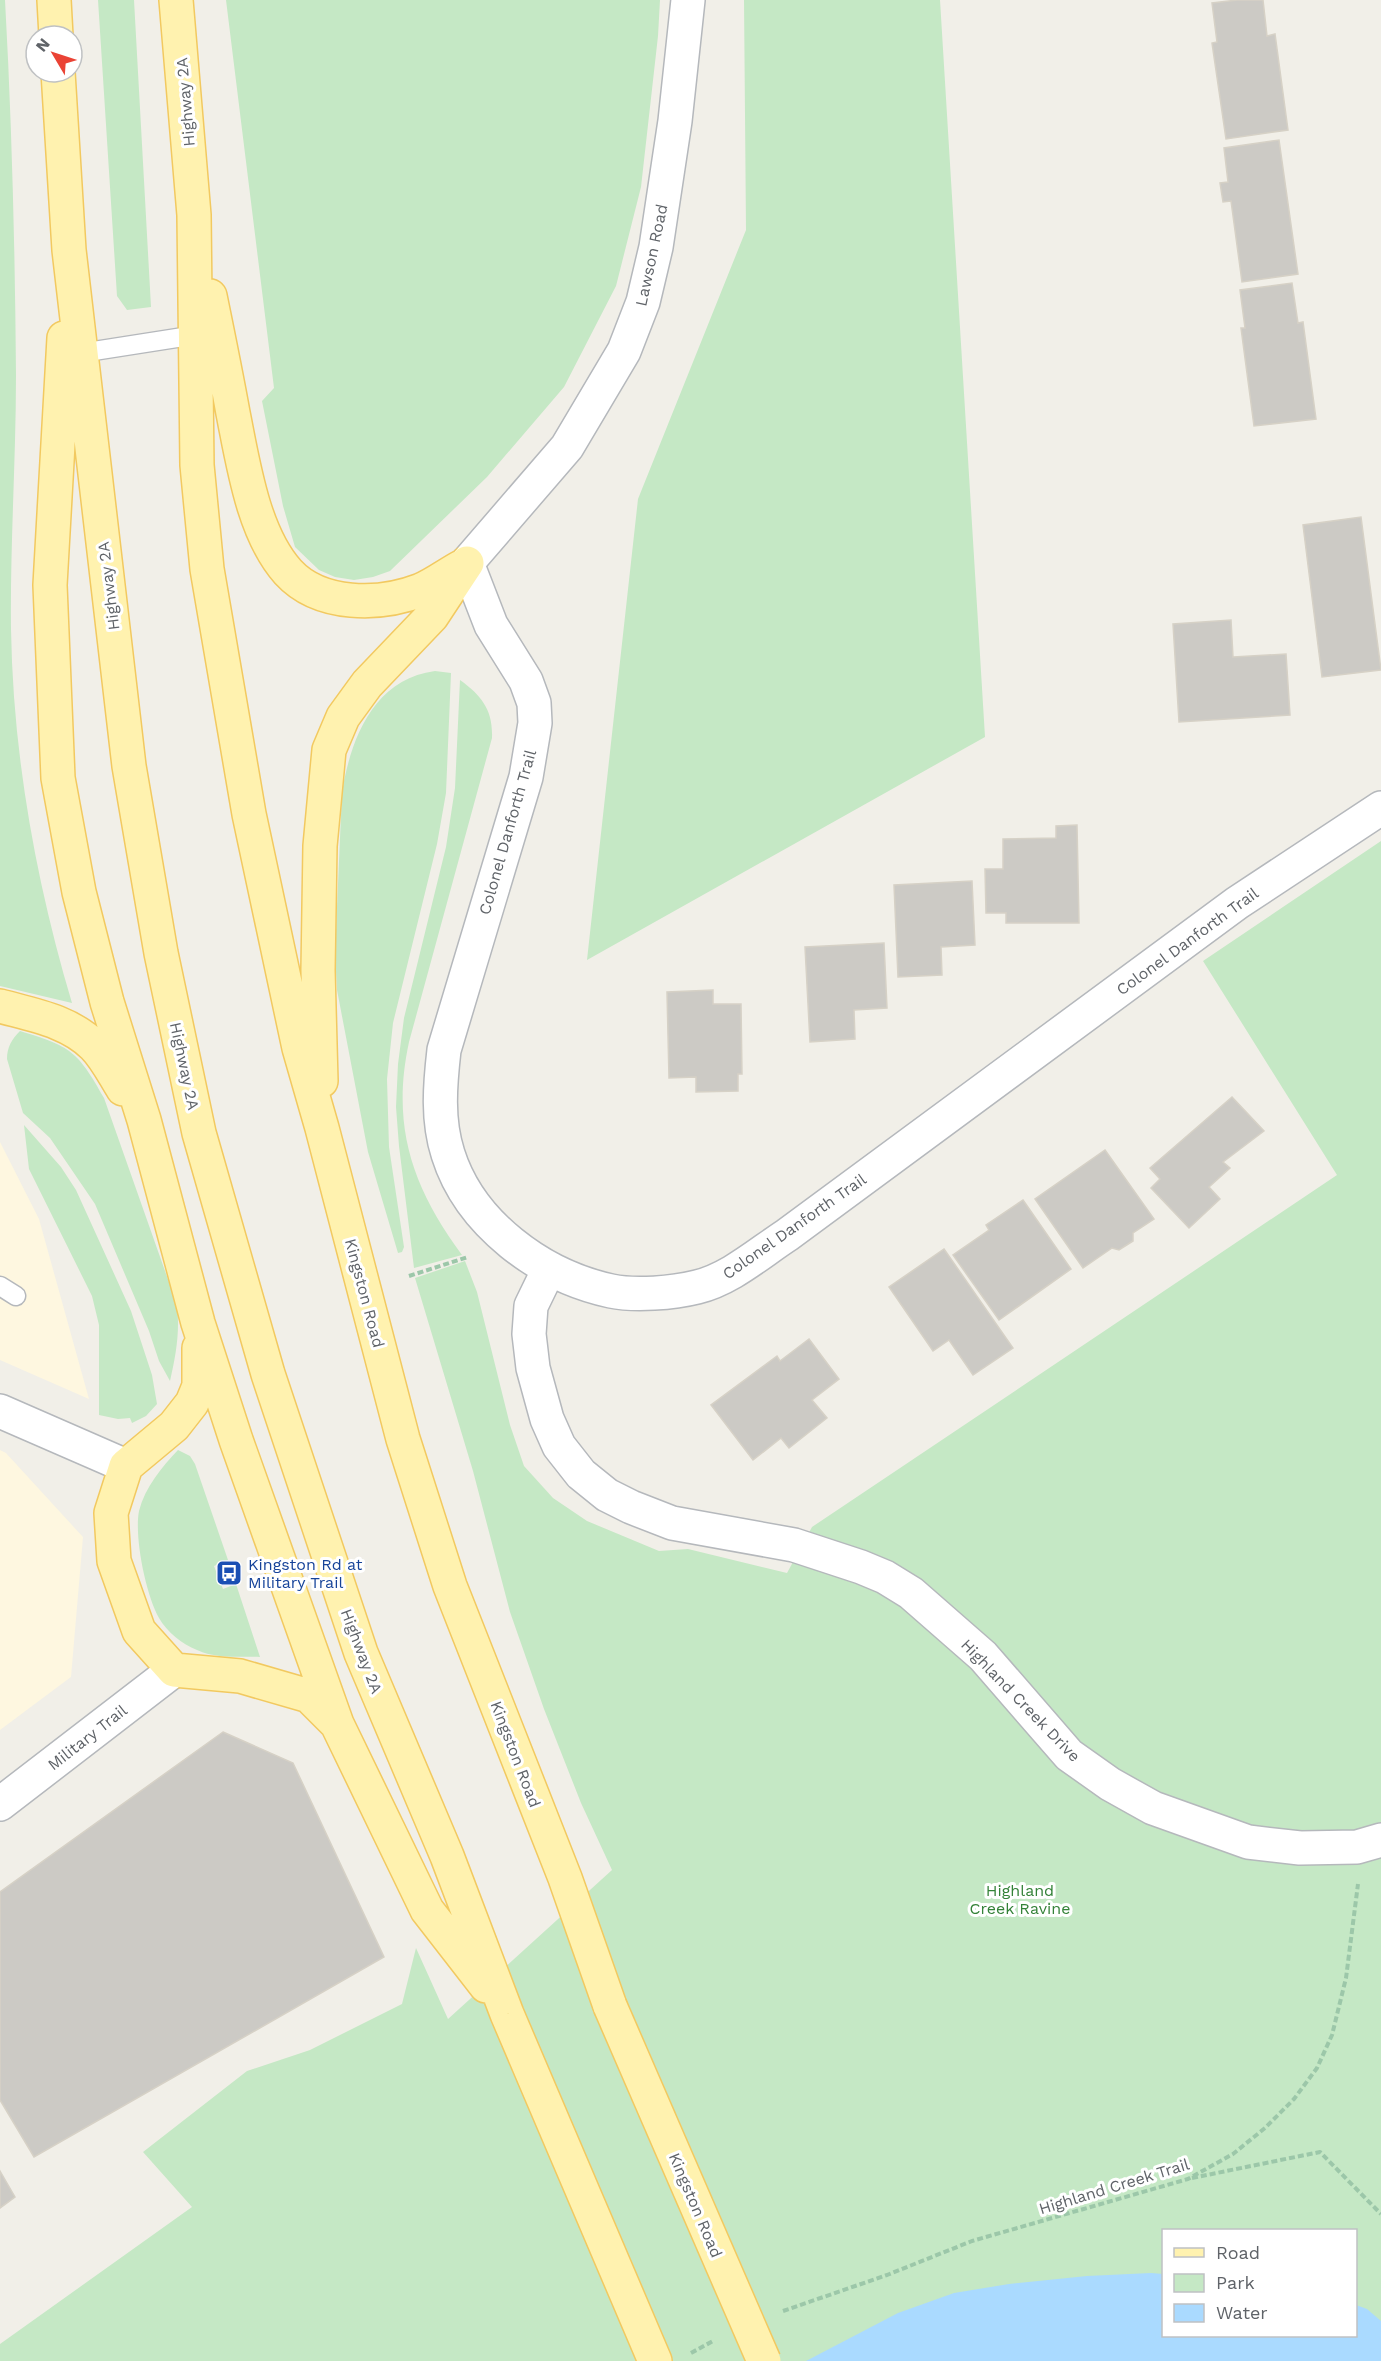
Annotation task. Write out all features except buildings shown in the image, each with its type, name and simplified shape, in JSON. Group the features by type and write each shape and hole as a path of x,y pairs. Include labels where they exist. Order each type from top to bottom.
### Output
{"main road":[{"path":"54,0 55,24"},
{"name":"Highway 2A","path":"176,0 194,215 197,465 207,569 254,837 298,1048 322,1128"},
{"name":"Highway 2A","path":"59,84 69,250 129,766 161,953 199,1133 268,1374 361,1653 447,1856 507,2014"},
{"path":"194,215 248,484 270,545 289,573 310,588 344,601 386,599 422,590 467,563"},
{"path":"69,250 50,585 58,778 80,892 106,1002 144,1120 198,1323 236,1440 337,1724 427,1910 507,2014 670,2359"},
{"path":"322,1128 318,970 320,846 329,750 343,717 367,684 432,616 467,563"},
{"path":"0,1006 34,1015 79,1033 96,1048 144,1120"},
{"name":"Kingston Road","path":"322,1128 403,1439 450,1586 565,1878 610,2006 764,2361"},
{"path":"198,1323 199,1386 192,1403 174,1426 126,1466 111,1513 114,1561 139,1631 174,1670 240,1676 309,1696 337,1724"}],"street":[{"name":"Lawson Road","path":"467,563 567,447 624,351 643,302 656,247 675,121 688,0"},
{"name":"Colonel Danforth Trail","path":"467,563 491,625 526,681 534,703 535,723 526,777 444,1050 440,1093 444,1135 448,1154 460,1182 479,1210 499,1232 549,1269 575,1282 613,1292 671,1292 698,1287 724,1278 787,1235 1237,903 1381,808"},
{"name":"Highland Creek Drive","path":"549,1269 531,1306 529,1334 533,1368 547,1419 559,1446 581,1474 607,1495 672,1523 794,1545 885,1577 911,1593 983,1656 1069,1755 1110,1784 1153,1808 1248,1842 1300,1848 1369,1844"},
{"path":"0,1411 126,1466"},
{"name":"Military Trail","path":"0,1804 174,1670"}],"lane":[{"path":"81,353 196,335"},
{"path":"0,1286 16,1296"}],"path":[{"path":"409,1276 474,1255 499,1232"},
{"name":"Highland Creek Trail","path":"778,2312 887,2275 972,2241 1188,2179 1233,2154 1265,2128 1294,2099 1317,2068 1332,2035 1346,1978 1358,1890 1369,1844"},
{"path":"1188,2179 1320,2152 1381,2214"},
{"path":"670,2359 719,2338"}],"shaded area":[{"path":"0,1142 39,1219 89,1399 0,1360"},
{"path":"0,1450 6,1453 83,1537 71,1677 0,1730"}],"green space":[{"path":"0,0 5,0 15,281 16,407 11,629 16,724 37,865 72,1003 0,986"},
{"path":"98,0 134,0 151,307 127,310 117,296"},
{"path":"226,0 660,0 641,187 616,286 564,387 487,477 390,571 373,577 354,580 335,577 319,570 295,547 283,506 262,401 274,388"},
{"path":"744,0 940,0 985,737 587,960 638,499 746,230"},
{"path":"435,671 451,673 446,793 437,844 393,1023 387,1079 389,1147 404,1247 402,1252 398,1253 368,1152 337,990 335,953 342,792 352,751 369,714 396,686 414,676"},
{"path":"460,680 485,704 491,719 492,738 409,1042 404,1072 403,1101 410,1154 419,1180 430,1205 462,1255 414,1268 399,1146 396,1107 398,1064 404,1018 446,847 455,788"},
{"name":"Highland Creek Ravine","path":"1381,841 1381,2361 0,2361 0,2344 192,2207 143,2152 247,2071 310,2050 402,2004 416,1948 448,2019 612,1870 581,1803 544,1709 510,1612 473,1471 415,1278 465,1261 477,1292 510,1425 524,1466 553,1498 587,1521 659,1551 688,1549 787,1573 812,1527 1337,1175 1203,961"},
{"path":"20,1031 51,1041 71,1052 87,1070 104,1098 177,1305 177,1343 170,1381 159,1361 149,1331 95,1204 50,1138 23,1113 7,1059 11,1044"},
{"path":"24,1125 61,1167 76,1190 131,1311 152,1375 157,1404 146,1416 132,1423 130,1418 118,1419 99,1415 99,1325 92,1296 29,1169"},
{"path":"178,1450 190,1456 195,1464 228,1560 214,1566 223,1589 236,1584 260,1657 220,1656 204,1653 191,1647 180,1641 166,1628 154,1608 140,1550 139,1511 160,1470"}],"water":[{"path":"1162,2274 1162,2337 1357,2337 1357,2305 1367,2309 1381,2321 1381,2361 806,2361 898,2313 954,2293 1009,2284 1087,2276"}],"place":[{"name":"Kingston Rd at Military Trail","path":"229,1573"}]}
